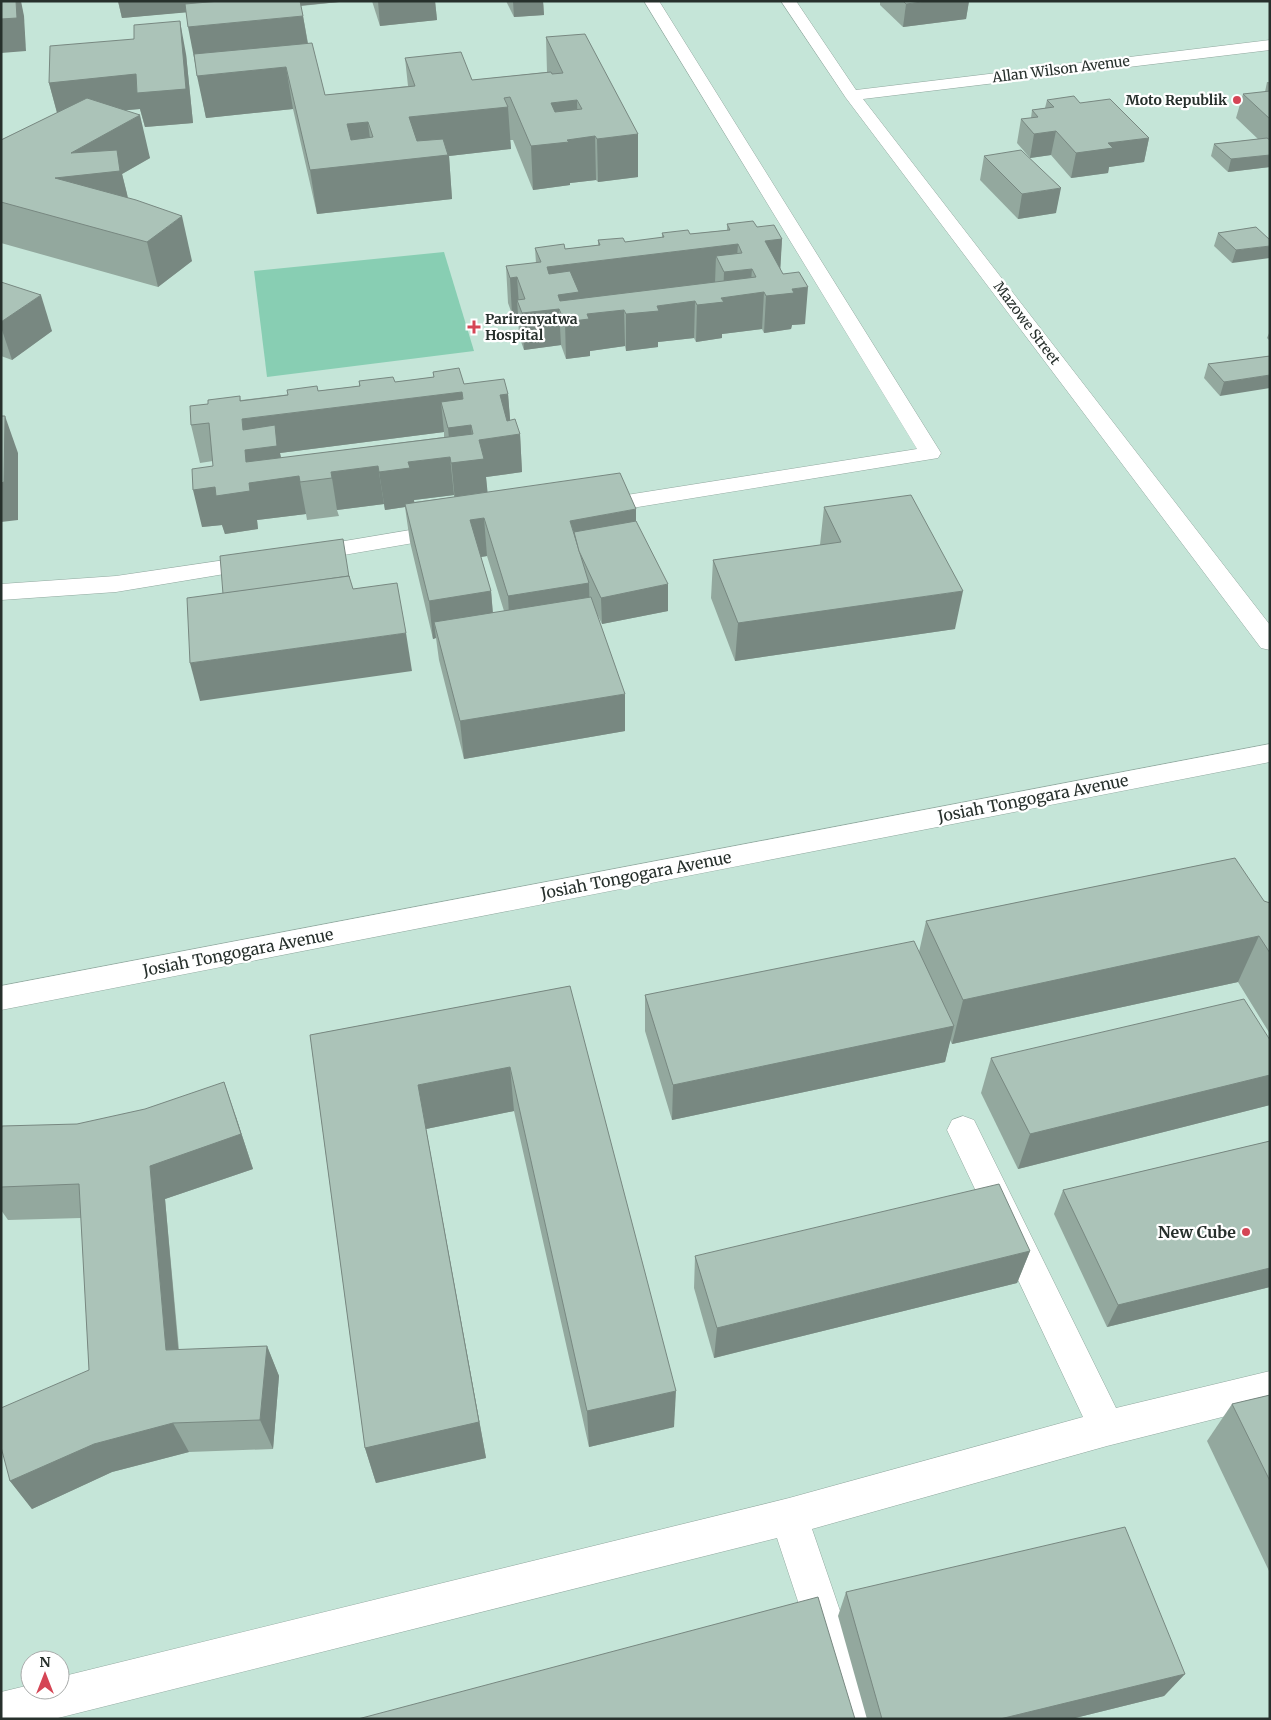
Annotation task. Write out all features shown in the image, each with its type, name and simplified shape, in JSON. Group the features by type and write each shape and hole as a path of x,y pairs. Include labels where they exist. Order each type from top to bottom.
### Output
{"street":[{"path":"579,510 930,453 651,1"},
{"name":"Mazowe Street","path":"788,1 852,95 1270,642"},
{"name":"Allan Wilson Avenue","path":"852,95 1270,45"},
{"path":"1,592 116,584 471,527"},
{"name":"Josiah Tongogara Avenue","path":"1,998 1270,752"},
{"path":"963,1130 1107,1428"},
{"path":"1,1712 789,1517 1107,1428 1270,1388"},
{"path":"789,1517 858,1719"}],"shaded area":[{"path":"1,1 1270,1 1270,1719 1,1719"}],"green space":[{"path":"444,252 474,351 267,377 254,271"}],"building":[{"path":"1,1 16,1 17,18 1,19"},
{"path":"220,1 300,1 303,16 188,27 185,4"},
{"path":"903,1 930,1 906,4"},
{"path":"180,21 186,89 137,93 136,74 49,83 50,46 134,39 134,25"},
{"path":"585,34 638,134 597,139 595,136 567,140 569,142 531,146 510,97 504,98 508,107 409,117 417,141 443,139 448,155 310,170 286,67 197,76 194,54 312,43 325,95 415,86 405,58 461,52 472,80 551,72 552,74 563,73 546,37","holes":["577,100 582,109 555,112 551,103","368,122 373,137 351,140 347,124"]},
{"path":"1270,91 1270,119 1243,94"},
{"path":"1074,96 1080,103 1110,99 1149,138 1108,143 1113,148 1076,153 1056,131 1034,134 1021,119 1038,117 1032,110 1054,107 1047,100"},
{"path":"87,98 140,115 71,153 117,150 120,171 55,178 136,200 182,216 147,242 1,202 1,140"},
{"path":"1267,138 1270,140 1270,155 1231,159 1214,144"},
{"path":"1021,150 1061,188 1022,194 984,156"},
{"path":"753,221 757,227 774,225 782,239 765,241 783,274 799,272 808,287 792,289 794,293 766,296 764,292 721,298 724,302 697,305 695,301 657,306 659,311 626,314 624,310 587,314 589,319 565,322 559,309 522,313 517,300 525,299 517,277 510,278 506,266 541,262 535,248 564,244 565,249 600,245 598,240 623,238 625,242 664,237 662,233 688,230 690,234 730,230 727,224","holes":["738,244 742,253 716,256 724,272 752,269 756,277 560,301 558,295 579,292 570,271 549,274 547,267"]},
{"path":"1256,227 1270,240 1270,246 1236,250 1218,233"},
{"path":"1,282 41,295 1,322"},
{"path":"1270,356 1270,375 1224,382 1208,364"},
{"path":"459,368 464,384 504,379 508,394 500,395 507,421 515,419 520,434 479,440 484,459 451,463 450,457 408,462 410,468 379,472 378,466 331,472 332,478 300,482 299,476 249,483 250,491 216,496 215,487 193,490 192,469 213,466 209,423 191,425 190,406 208,404 208,400 240,396 240,401 288,395 287,390 317,386 318,391 360,386 359,381 393,377 395,382 434,377 433,372","holes":["462,392 463,399 441,402 448,428 471,425 473,434 246,462 245,450 277,446 275,425 243,430 242,419"]},
{"path":"1,416 5,416 4,482 1,483"},
{"path":"620,473 636,509 570,521 589,583 508,596 484,518 470,520 491,591 429,601 405,504"},
{"path":"911,495 963,591 738,623 713,560 841,542 824,507"},
{"path":"636,521 668,584 601,598 579,551 574,532"},
{"path":"343,539 349,576 223,594 220,556"},
{"path":"349,576 353,589 397,583 406,633 190,663 187,598"},
{"path":"591,597 625,694 460,721 434,622"},
{"path":"1235,858 1264,901 1270,903 1270,953 1259,936 963,1000 926,921"},
{"path":"914,941 954,1026 673,1085 645,995"},
{"path":"570,986 676,1391 587,1411 510,1067 418,1085 479,1422 365,1448 310,1035"},
{"path":"1244,999 1270,1040 1270,1075 1030,1134 991,1058"},
{"path":"224,1082 241,1134 150,1166 166,1350 267,1346 260,1420 173,1423 94,1444 10,1481 1,1447 1,1408 89,1370 79,1184 1,1187 2,1126 77,1124 145,1109"},
{"path":"1270,1141 1270,1268 1118,1305 1063,1190"},
{"path":"999,1184 1030,1251 717,1328 695,1256"},
{"path":"1270,1395 1270,1481 1232,1404"},
{"path":"1125,1527 1185,1674 1000,1719 882,1719 846,1592"},
{"path":"818,1597 855,1719 358,1719"}],"place":[{"name":"Moto Republik","path":"1237,100"},
{"name":"Parirenyatwa Hospital","path":"474,327"},
{"name":"New Cube","path":"1246,1232"}]}
